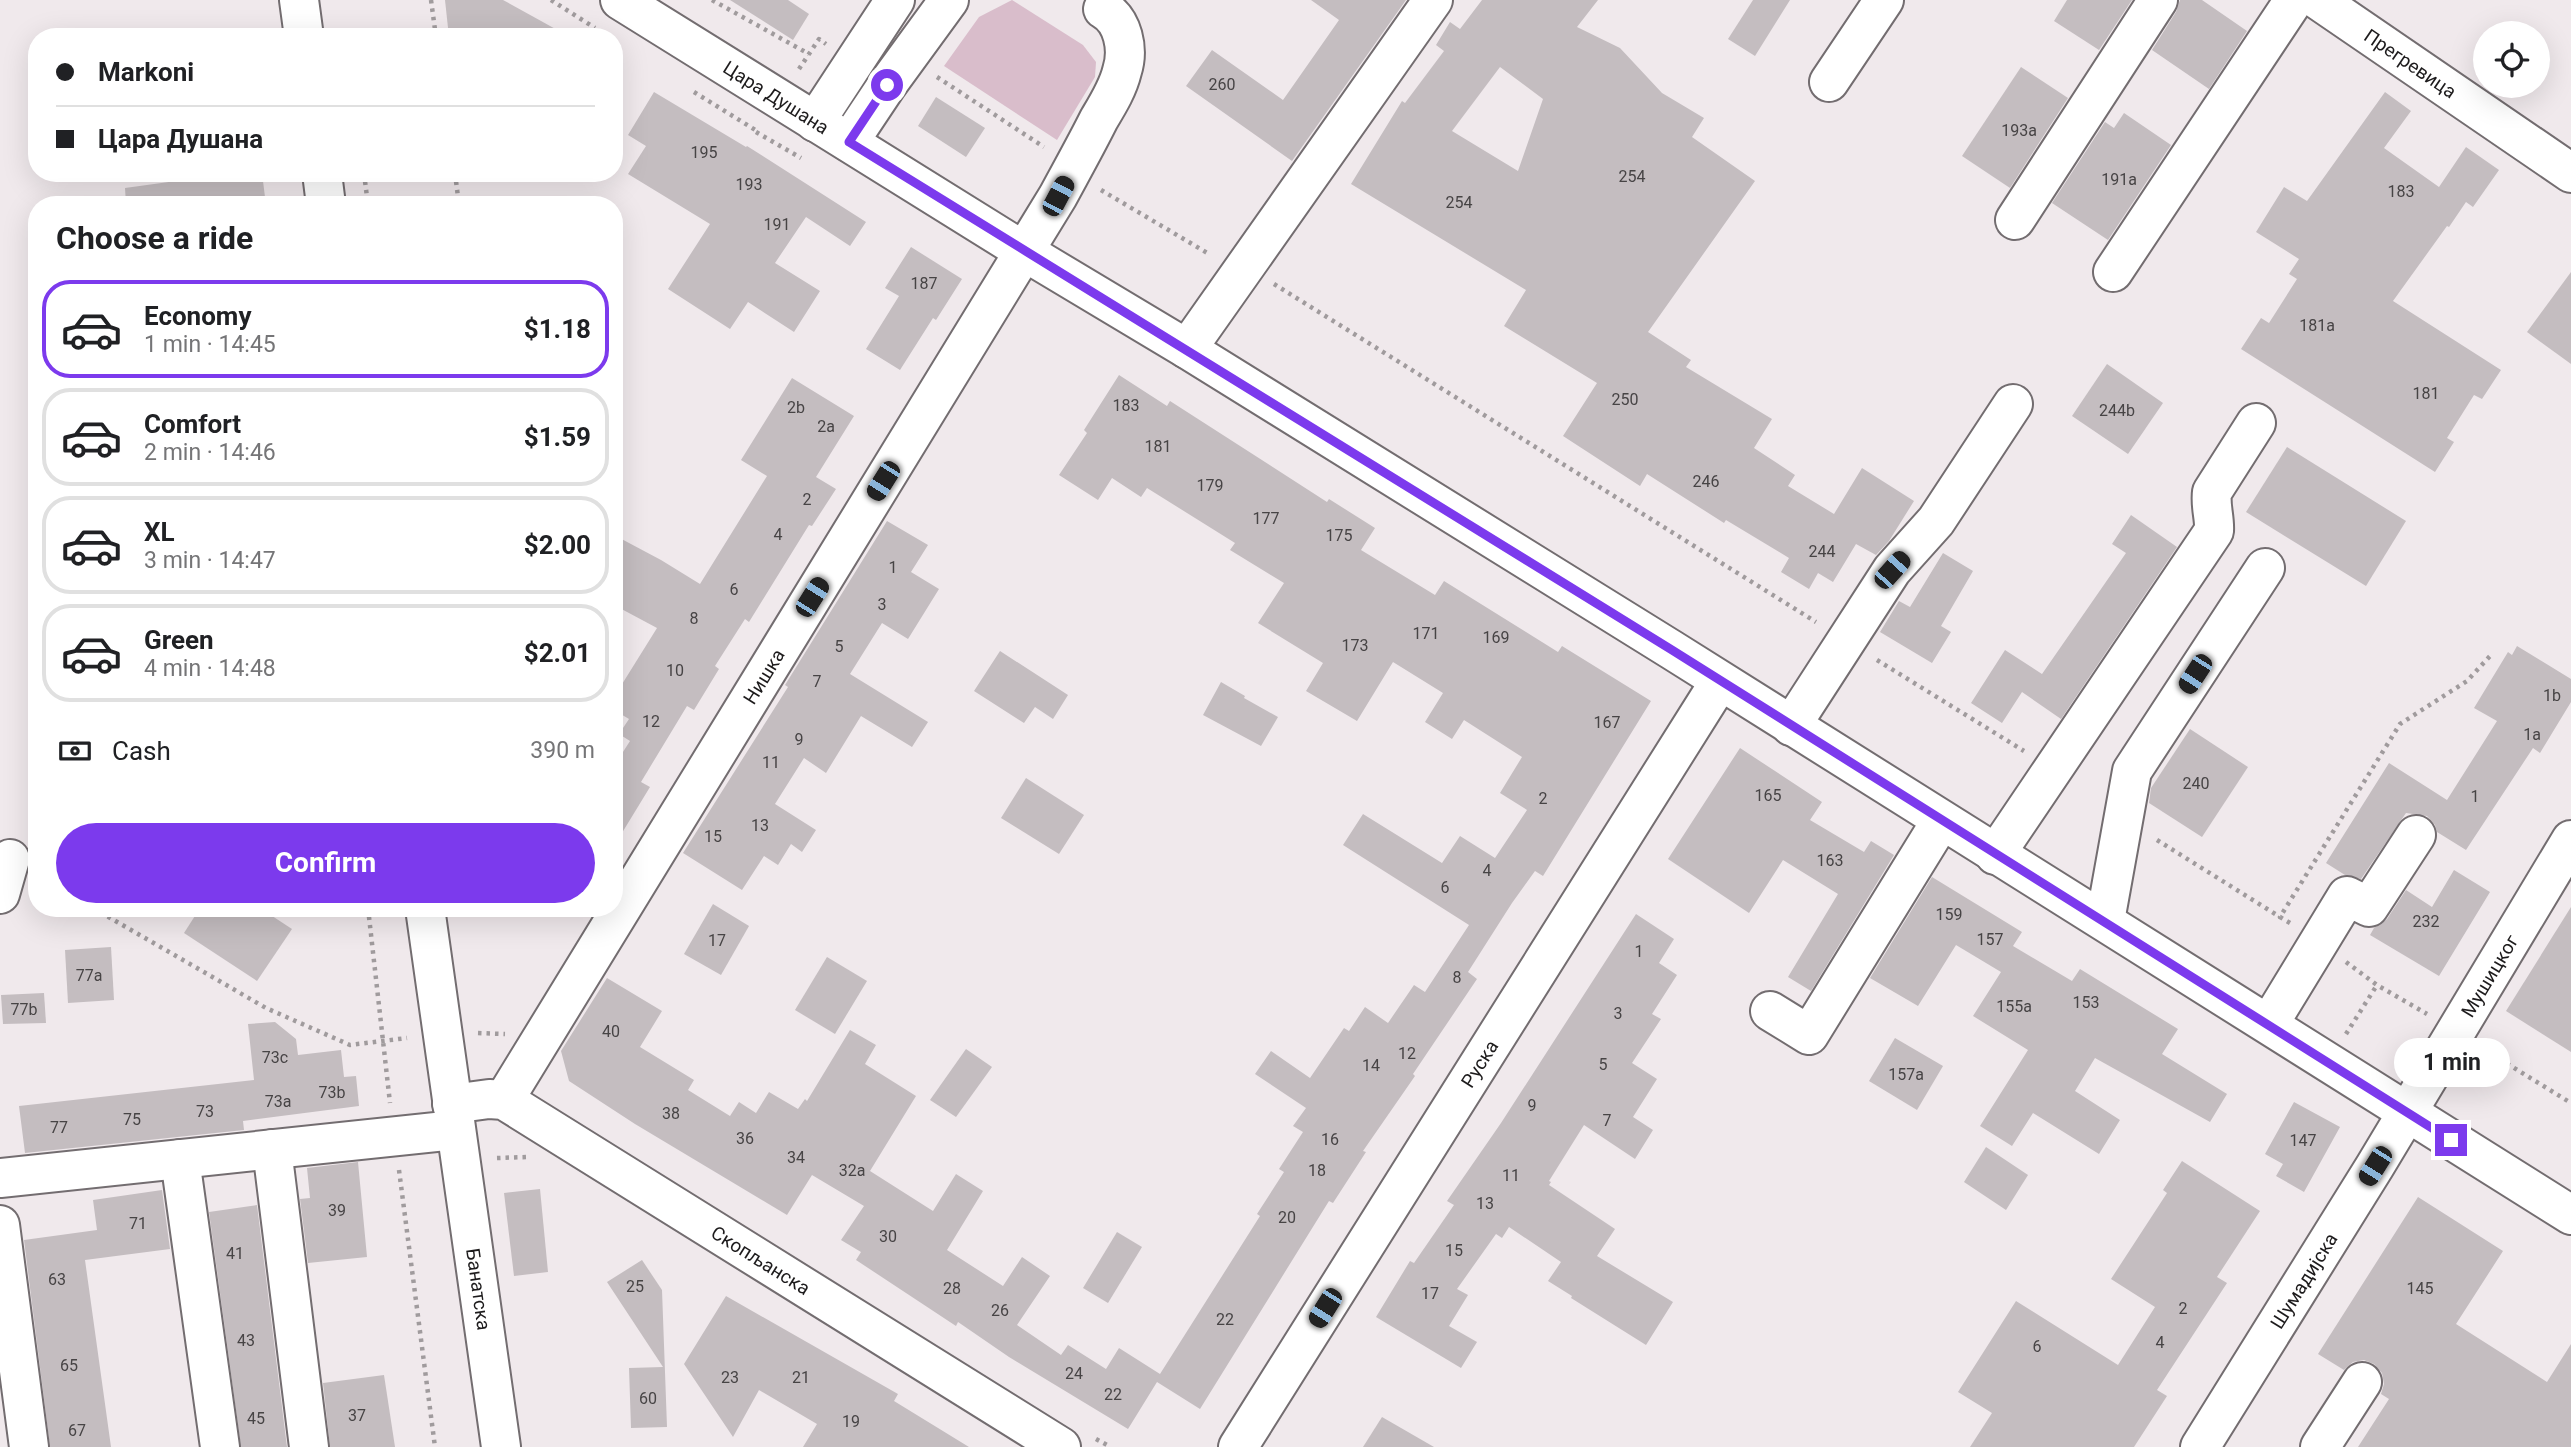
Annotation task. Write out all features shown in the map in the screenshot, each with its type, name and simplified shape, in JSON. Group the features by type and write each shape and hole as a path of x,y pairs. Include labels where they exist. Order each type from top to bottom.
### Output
{"street":[{"path":"299,0 303,28"},
{"name":"Цара Душана","path":"620,0 658,15 815,122 1187,349 2571,1215"},
{"path":"815,122 895,0"},
{"path":"849,142 949,0"},
{"path":"1187,349 1433,0"},
{"path":"1829,82 1884,0"},
{"path":"2015,220 2158,0"},
{"path":"2113,272 2294,0"},
{"name":"Прегревица","path":"2318,0 2571,173"},
{"name":"Нишка","path":"623,906 1025,252 1114,93 1123,70 1125,47 1121,29 1110,12 1103,9"},
{"path":"1791,726 1892,570 1936,521 2014,404"},
{"path":"1995,855 2214,531 2215,520 2210,504 2212,492 2256,423"},
{"path":"2105,921 2132,771 2264,568"},
{"name":"Руска","path":"1238,1447 1720,681"},
{"path":"1770,1012 1809,1035 1941,821"},
{"path":"2269,1024 2347,896 2369,907 2416,835"},
{"name":"Мушицког","path":"2407,1112 2571,840"},
{"name":"Банатска","path":"426,917 501,1447"},
{"name":"Нишка","path":"504,1100 616,917"},
{"path":"0,1178 394,1136 454,1117 474,1100 504,1100"},
{"name":"Скопљанска","path":"504,1100 561,1133 1061,1447"},
{"name":"Шумадијска","path":"2200,1447 2407,1112"},
{"path":"272,1149 309,1447"},
{"path":"180,1159 220,1447"},
{"path":"0,1225 29,1447"},
{"path":"2320,1447 2362,1382"}],"path":[{"path":"431,0 435,28"},
{"path":"551,0 595,28"},
{"path":"712,0 809,54"},
{"path":"1096,197 1102,188 1241,273 1267,280 2053,769"},
{"path":"2280,916 2400,724 2467,681 2490,656"},
{"path":"2122,818 2280,916 2377,985 2571,1103"},
{"path":"108,917 265,1008 350,1045 444,1033"},
{"path":"369,917 382,1041 435,1447"},
{"path":"2329,1062 2377,985"},
{"path":"485,1158 552,1156 561,1133"}],"shaded area":[{"path":"1012,0 1083,45 1096,62 1095,77 1057,140 944,66 979,17"}],"building":[{"path":"445,0 503,0 554,28 448,28"},
{"path":"730,0 788,0 809,14 793,40"},
{"path":"1311,0 1406,0 1292,161 1186,86 1212,50 1283,100 1339,20"},
{"path":"1482,0 1598,0 1577,27 1620,48 1662,93 1704,118 1692,137 1755,181 1648,332 1691,360 1686,367 1772,419 1754,448 1795,475 1788,486 1834,514 1862,468 1914,501 1889,541 1876,555 1856,544 1833,582 1818,573 1809,589 1781,572 1789,558 1726,520 1724,523 1647,474 1640,486 1563,436 1597,383 1504,326 1526,290 1351,184 1402,101 1405,103 1444,51 1436,45 1450,22 1460,29","holes":["1500,67 1543,99 1518,171 1452,131"]},
{"path":"1753,0 1790,0 1755,56 1728,39"},
{"path":"2067,0 2132,0 2099,50 2054,21"},
{"path":"2180,0 2202,0 2247,31 2209,89 2152,50 2176,12"},
{"path":"2021,67 2068,98 2010,188 1962,156"},
{"path":"654,92 747,146 866,222 850,246 806,217 775,263 820,291 794,332 748,302 730,329 668,289 710,224 628,174 646,146 628,135"},
{"path":"2385,92 2411,111 2384,148 2439,187 2466,147 2499,170 2473,207 2466,202 2393,301 2501,370 2482,399 2474,395 2447,438 2454,442 2435,472 2241,349 2261,318 2269,323 2297,279 2289,274 2299,259 2256,232 2284,187 2307,201"},
{"path":"936,97 985,128 966,157 918,126"},
{"path":"2124,113 2171,145 2108,240 2052,203 2105,122 2114,128"},
{"path":"169,182 263,182 265,196 125,196 125,188"},
{"path":"911,247 962,279 900,370 866,349 899,296 885,288"},
{"path":"2571,272 2571,364 2527,332"},
{"path":"2107,364 2163,403 2128,454 2072,416"},
{"path":"1119,375 1167,406 1170,401 1327,502 1329,499 1375,528 1361,550 1435,595 1444,581 1558,652 1562,646 1651,701 1543,876 1535,871 1468,972 1477,979 1363,1151 1366,1152 1333,1203 1329,1201 1200,1409 1157,1382 1128,1429 1009,1357 958,1322 956,1326 856,1260 861,1252 841,1240 864,1206 812,1175 787,1215 569,1081 561,1051 607,978 662,1011 640,1047 694,1080 688,1090 730,1116 739,1102 756,1113 769,1092 798,1109 805,1099 807,1101 850,1030 876,1045 865,1064 916,1096 870,1171 933,1211 956,1174 983,1191 947,1250 1003,1286 1022,1257 1050,1276 1017,1325 1061,1355 1068,1345 1106,1369 1119,1348 1160,1374 1260,1216 1257,1214 1284,1172 1279,1169 1303,1132 1293,1126 1306,1108 1255,1074 1271,1051 1310,1078 1344,1028 1349,1031 1365,1007 1388,1023 1414,985 1425,992 1469,925 1343,845 1363,814 1442,863 1460,836 1495,858 1527,810 1500,793 1522,757 1464,720 1452,739 1425,722 1443,693 1393,662 1357,721 1306,691 1323,663 1258,623 1284,583 1230,550 1235,543 1147,488 1141,497 1112,478 1098,500 1059,475 1087,433 1084,430"},
{"path":"792,378 854,416 816,477 836,489 812,526 809,525 749,622 745,619 715,666 719,669 694,710 687,706 641,782 650,787 623,831 623,752 630,741 623,737 623,728 629,719 623,715 623,683 657,628 623,610 623,540 700,584 767,476 741,460"},
{"path":"2287,447 2406,521 2366,586 2246,512"},
{"path":"2131,515 2177,547 2061,719 2022,692 2002,723 1971,703 2005,650 2042,674 2126,553 2112,544"},
{"path":"887,521 928,545 911,572 939,589 908,639 882,623 850,674 928,722 912,747 861,716 826,773 804,758 775,804 816,830 802,852 791,844 778,865 764,856 742,890 683,853 788,687 785,685"},
{"path":"1943,553 1973,571 1941,626 1951,632 1932,663 1880,632 1899,601 1910,607"},
{"path":"2517,646 2571,679 2571,702 2540,753 2533,748 2466,850 2437,832 2427,816 2406,813 2361,879 2345,875 2326,863 2389,763 2447,800 2497,721 2474,708 2508,652 2512,655"},
{"path":"1000,651 1068,695 1053,719 1035,707 1024,723 974,691"},
{"path":"1221,682 1278,717 1261,746 1203,715"},
{"path":"2190,729 2248,767 2202,837 2149,803 2151,788"},
{"path":"1740,748 1822,802 1810,820 1864,852 1871,841 1894,855 1811,991 1788,977 1838,894 1783,860 1749,913 1668,859"},
{"path":"1026,778 1084,815 1059,854 1001,818"},
{"path":"2454,870 2490,892 2439,976 2370,935 2374,928 2387,919 2406,890 2432,907"},
{"path":"1932,877 2022,932 2013,946 2072,981 2080,969 2178,1029 2162,1054 2227,1094 2210,1122 2095,1058 2075,1091 2120,1120 2099,1154 2033,1113 2012,1146 1980,1126 2028,1050 1973,1016 2001,972 1956,945 1918,1006 1870,978"},
{"path":"713,904 749,926 721,975 684,954"},
{"path":"2571,907 2571,1052 2506,1011"},
{"path":"1636,914 1674,939 1659,963 1677,975 1652,1014 1661,1019 1632,1063 1657,1079 1633,1117 1653,1130 1635,1159 1584,1125 1549,1185 1615,1229 1597,1256 1673,1302 1646,1345 1548,1281 1561,1262 1509,1227 1502,1238 1496,1234 1457,1289 1468,1295 1449,1326 1477,1342 1461,1368 1376,1317 1410,1261 1414,1263 1454,1205 1447,1201 1501,1123"},
{"path":"194,917 274,917 292,929 257,981 184,933"},
{"path":"111,947 114,1000 68,1003 65,950"},
{"path":"827,957 867,981 835,1034 795,1010"},
{"path":"44,993 46,1023 3,1024 1,995"},
{"path":"275,1022 296,1039 298,1055 341,1050 344,1077 356,1076 359,1106 243,1121 244,1130 25,1153 19,1106 254,1080 248,1024"},
{"path":"1895,1038 1943,1066 1917,1110 1869,1081"},
{"path":"966,1049 992,1067 956,1117 930,1100"},
{"path":"2294,1102 2340,1127 2304,1192 2276,1176 2283,1164 2265,1154"},
{"path":"1986,1147 2028,1175 2006,1210 1964,1182"},
{"path":"2182,1161 2260,1211 2217,1277 2227,1283 2157,1390 2167,1396 2134,1447 1970,1447 1992,1413 1958,1392 2016,1301 2118,1365 2155,1307 2111,1279 2167,1193 2163,1190"},
{"path":"358,1162 367,1257 308,1263 300,1199 310,1198 307,1168"},
{"path":"540,1189 548,1272 514,1276 504,1193"},
{"path":"162,1190 170,1249 85,1260 111,1447 50,1447 24,1240 97,1230 93,1200"},
{"path":"2418,1197 2503,1251 2456,1324 2547,1382 2571,1344 2571,1447 2358,1447 2389,1399 2381,1394 2384,1384 2382,1373 2374,1364 2364,1360 2353,1362 2344,1370 2318,1354"},
{"path":"257,1205 287,1447 241,1447 209,1212"},
{"path":"1117,1232 1142,1247 1108,1303 1083,1288"},
{"path":"642,1260 662,1290 667,1427 631,1428 629,1368 663,1367 607,1282"},
{"path":"726,1296 898,1394 894,1401 969,1447 803,1447 817,1424 759,1390 733,1437 684,1364"},
{"path":"384,1375 395,1447 330,1447 323,1383"},
{"path":"1382,1417 1434,1447 1363,1447"}],"route":[{"path":"887,85 849,142 1672,650 2451,1140"}]}
